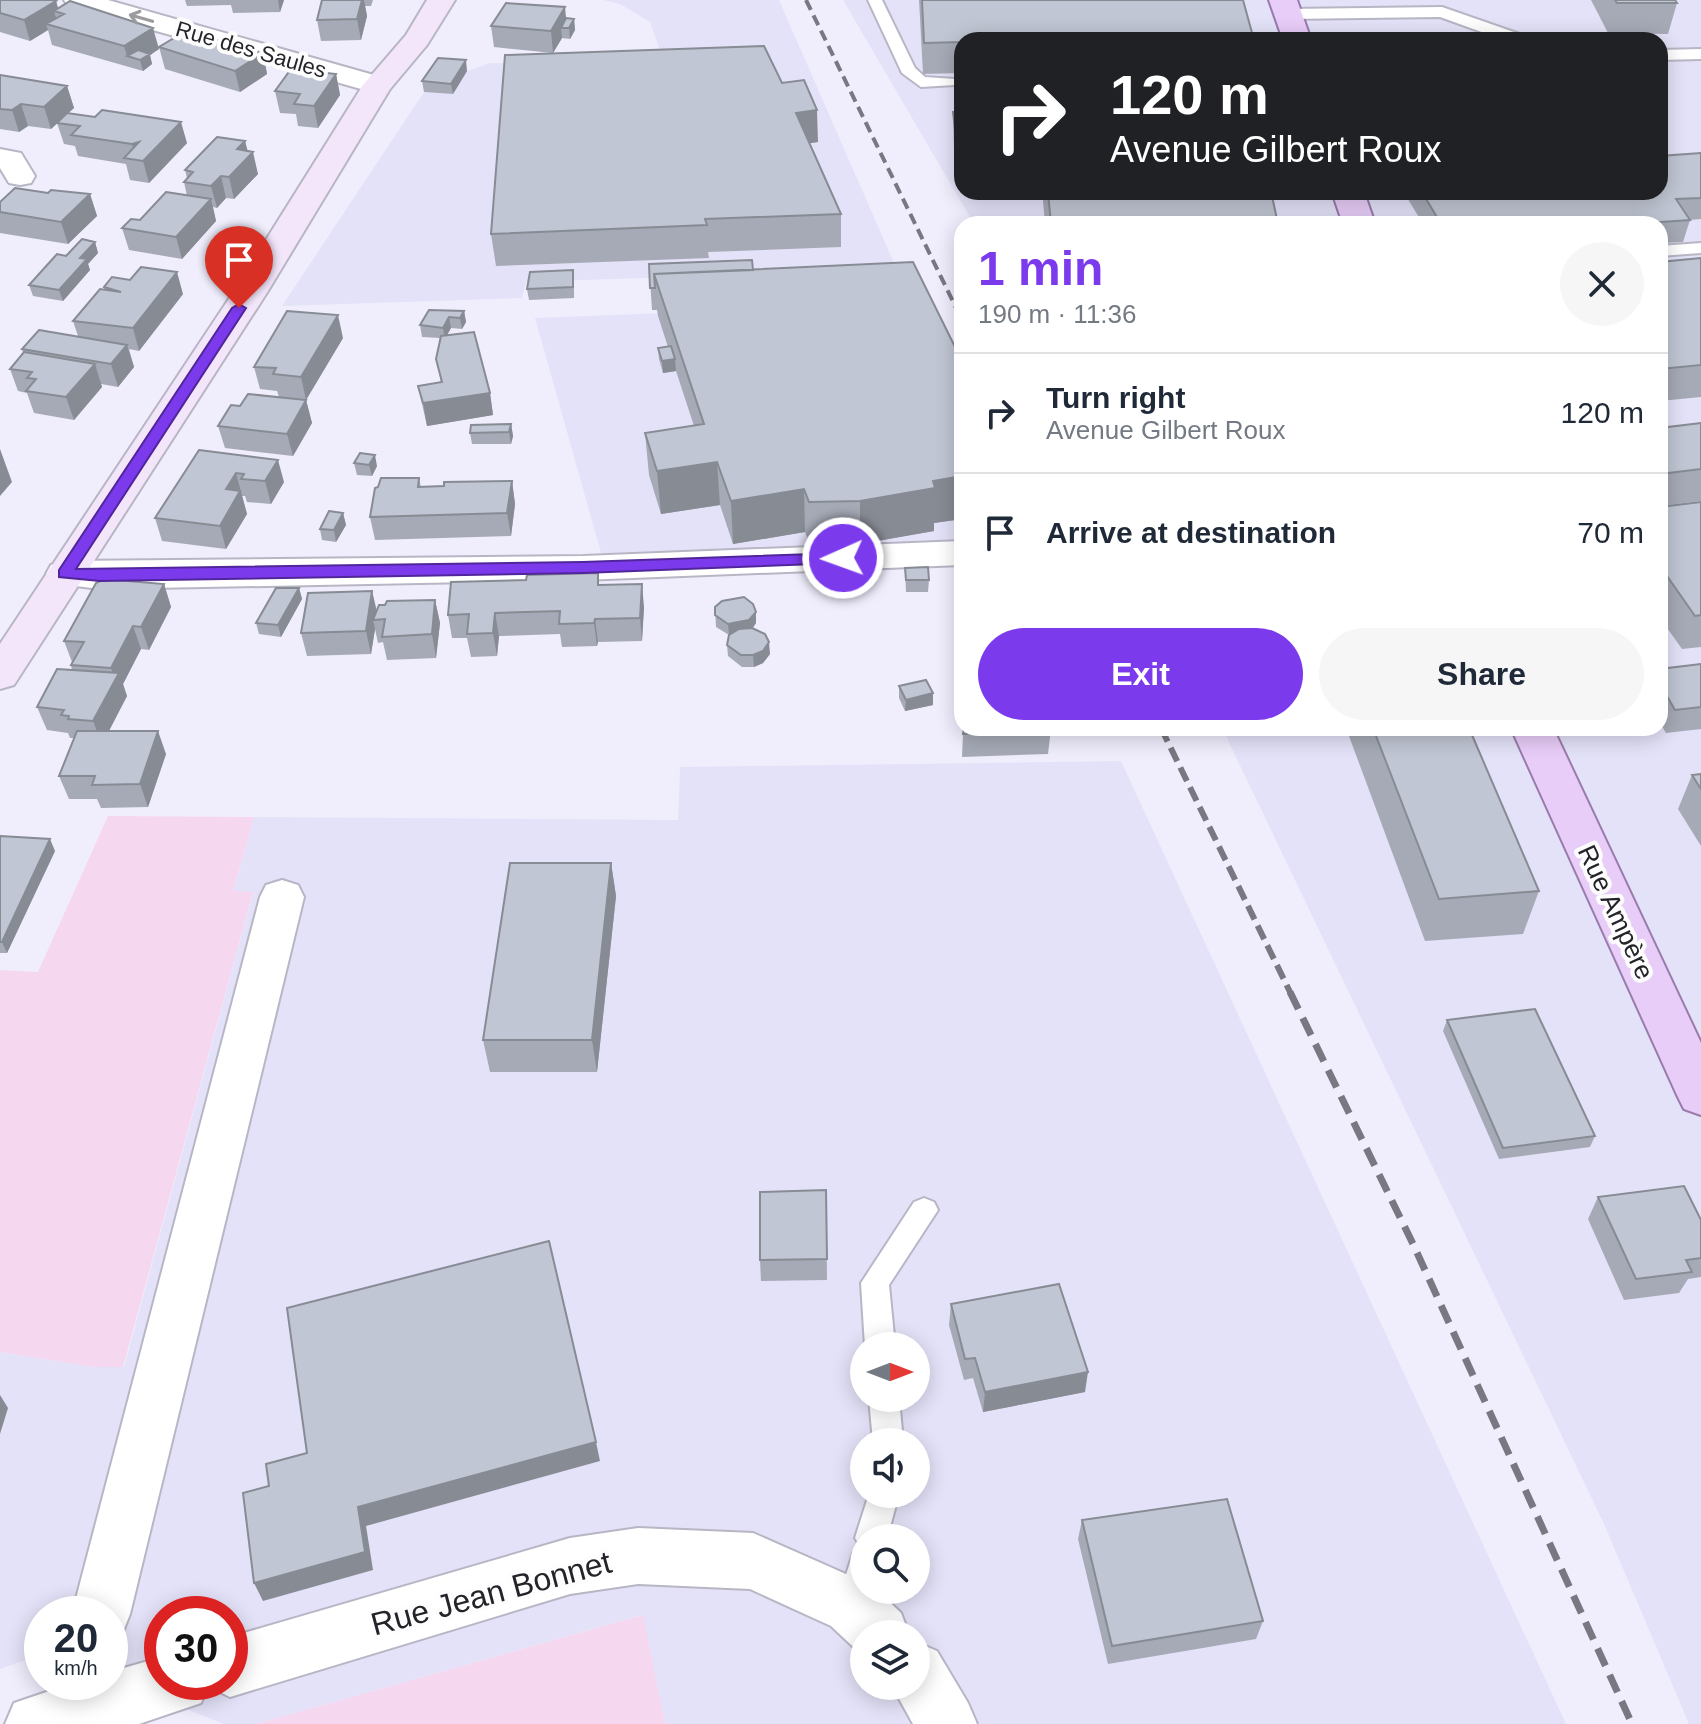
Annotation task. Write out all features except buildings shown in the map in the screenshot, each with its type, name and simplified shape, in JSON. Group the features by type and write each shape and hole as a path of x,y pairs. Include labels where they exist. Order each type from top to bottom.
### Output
{"main road":[{"path":"0,675 251,291 378,85 452,4"},
{"name":"Rue Ampère","path":"1536,736 1701,1095"}],"street":[{"name":"Rue des Saules","path":"78,0 378,85"},
{"path":"65,574 100,576 583,568 954,553"},
{"path":"106,1596 282,897"},
{"name":"Rue Jean Bonnet","path":"248,1662 570,1566 638,1556 753,1561 850,1596"},
{"path":"65,1706 144,1690"},
{"path":"930,1695 947,1724"}],"lane":[{"path":"875,0 908,70 921,82 949,82"},
{"path":"1290,18 1442,12 1495,32"},
{"path":"1668,55 1701,54"},
{"path":"1668,250 1701,248"},
{"path":"879,1332 875,1283 924,1210"}],"shaded area":[{"path":"603,0 779,0 912,304 954,386 954,553 605,567 535,318 771,309 767,274 526,282 522,298 282,306 424,92 453,94 467,71 490,63 664,62 650,22 620,4"},
{"path":"843,0 1701,0 1701,1724 1689,1724 1604,1524 1226,736 1668,736 1668,216 969,216 960,200 1668,200 1668,32 954,32 954,190"},
{"path":"1121,761 1566,1724 665,1724 642,1615 256,1724 224,1724 163,1700 248,1700 248,1596 144,1596 144,1692 128,1686 128,1596 24,1596 24,1660 0,1669 0,1352 94,1367 124,1367 253,893 233,892 254,817 678,820 680,767"},
{"path":"108,816 254,817 233,891 253,892 123,1367 94,1367 0,1352 0,970 38,972"},
{"path":"643,1615 665,1724 256,1724"}],"railway":[{"path":"806,0 954,304"},
{"path":"1165,736 1291,994"},
{"path":"1290,992 1414,1246 1632,1724"}],"route":[{"path":"239,308 65,574 100,576 583,568 843,558"}]}
